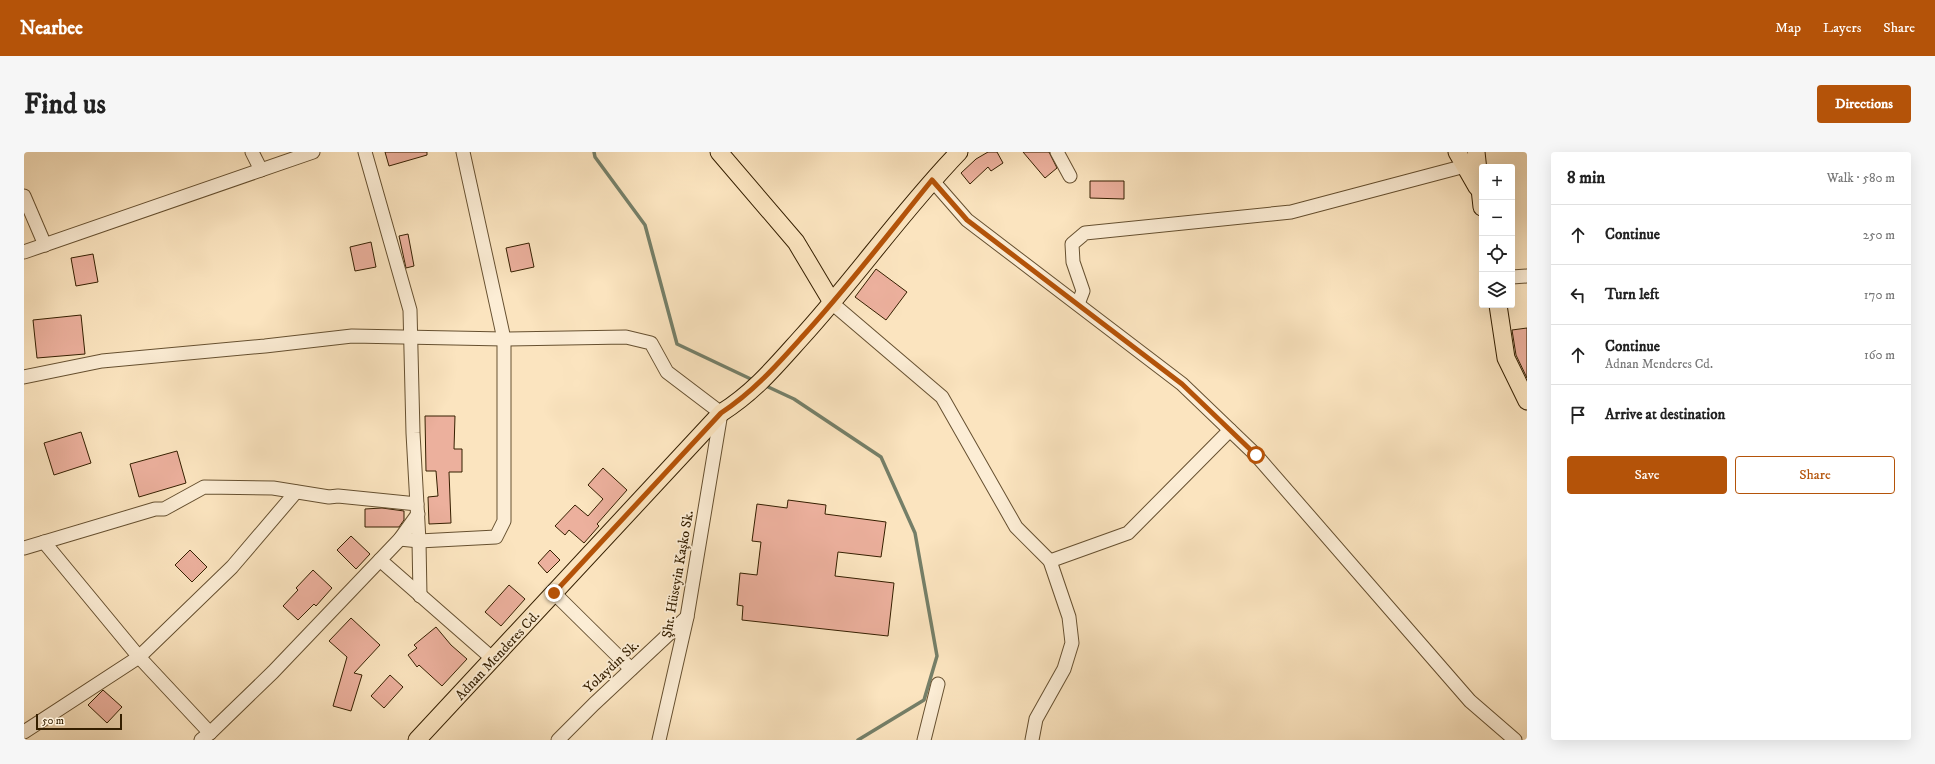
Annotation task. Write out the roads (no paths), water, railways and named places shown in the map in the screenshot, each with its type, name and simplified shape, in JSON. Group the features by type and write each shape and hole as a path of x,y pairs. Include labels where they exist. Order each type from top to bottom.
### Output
{"main road":[{"path":"719,152 796,242 832,304"},
{"name":"Adnan Menderes Cd.","path":"417,740 721,413 744,398 770,373 832,304 932,180 959,152"},
{"path":"1476,152 1479,180"},
{"path":"1461,159 1479,195"},
{"path":"1498,308 1506,358 1527,401"}],"street":[{"path":"252,152 261,170"},
{"path":"24,252 313,152"},
{"path":"365,152 410,310 413,432 419,541 420,596"},
{"path":"400,539 419,541 496,537 504,521 504,339 463,152"},
{"path":"1057,152 1070,176"},
{"path":"1078,304 1083,291 1074,262 1072,244 1085,233 1291,212 1461,159"},
{"path":"932,180 967,220 1182,384 1230,430 1256,455 1470,701 1515,740"},
{"path":"24,196 45,245"},
{"path":"1515,277 1527,276"},
{"path":"832,304 942,397 1016,527 1050,561 1069,617 1072,643 1064,669 1036,719 1032,740"},
{"path":"24,378 102,361 352,336 504,339 626,337 651,343 667,372 721,413"},
{"name":"Şht. Hüseyin Kaşko Sk.","path":"659,740 687,617 721,413"},
{"path":"1050,561 1128,533 1230,430"},
{"path":"24,548 155,509 164,508 204,487 274,488 329,497 338,496 417,509"},
{"path":"24,732 139,657 232,567 296,492"},
{"path":"44,542 205,737 274,672 400,539 417,509"},
{"path":"380,560 493,659"},
{"path":"554,593 632,669"},
{"name":"Yolaydın Sk.","path":"558,740 687,617"},
{"path":"924,740 938,684"}],"waterway":[{"path":"594,152 595,157 645,225 677,344 755,381"},
{"path":"764,385 794,399 881,457 915,533 937,656 924,700 858,740"}]}
